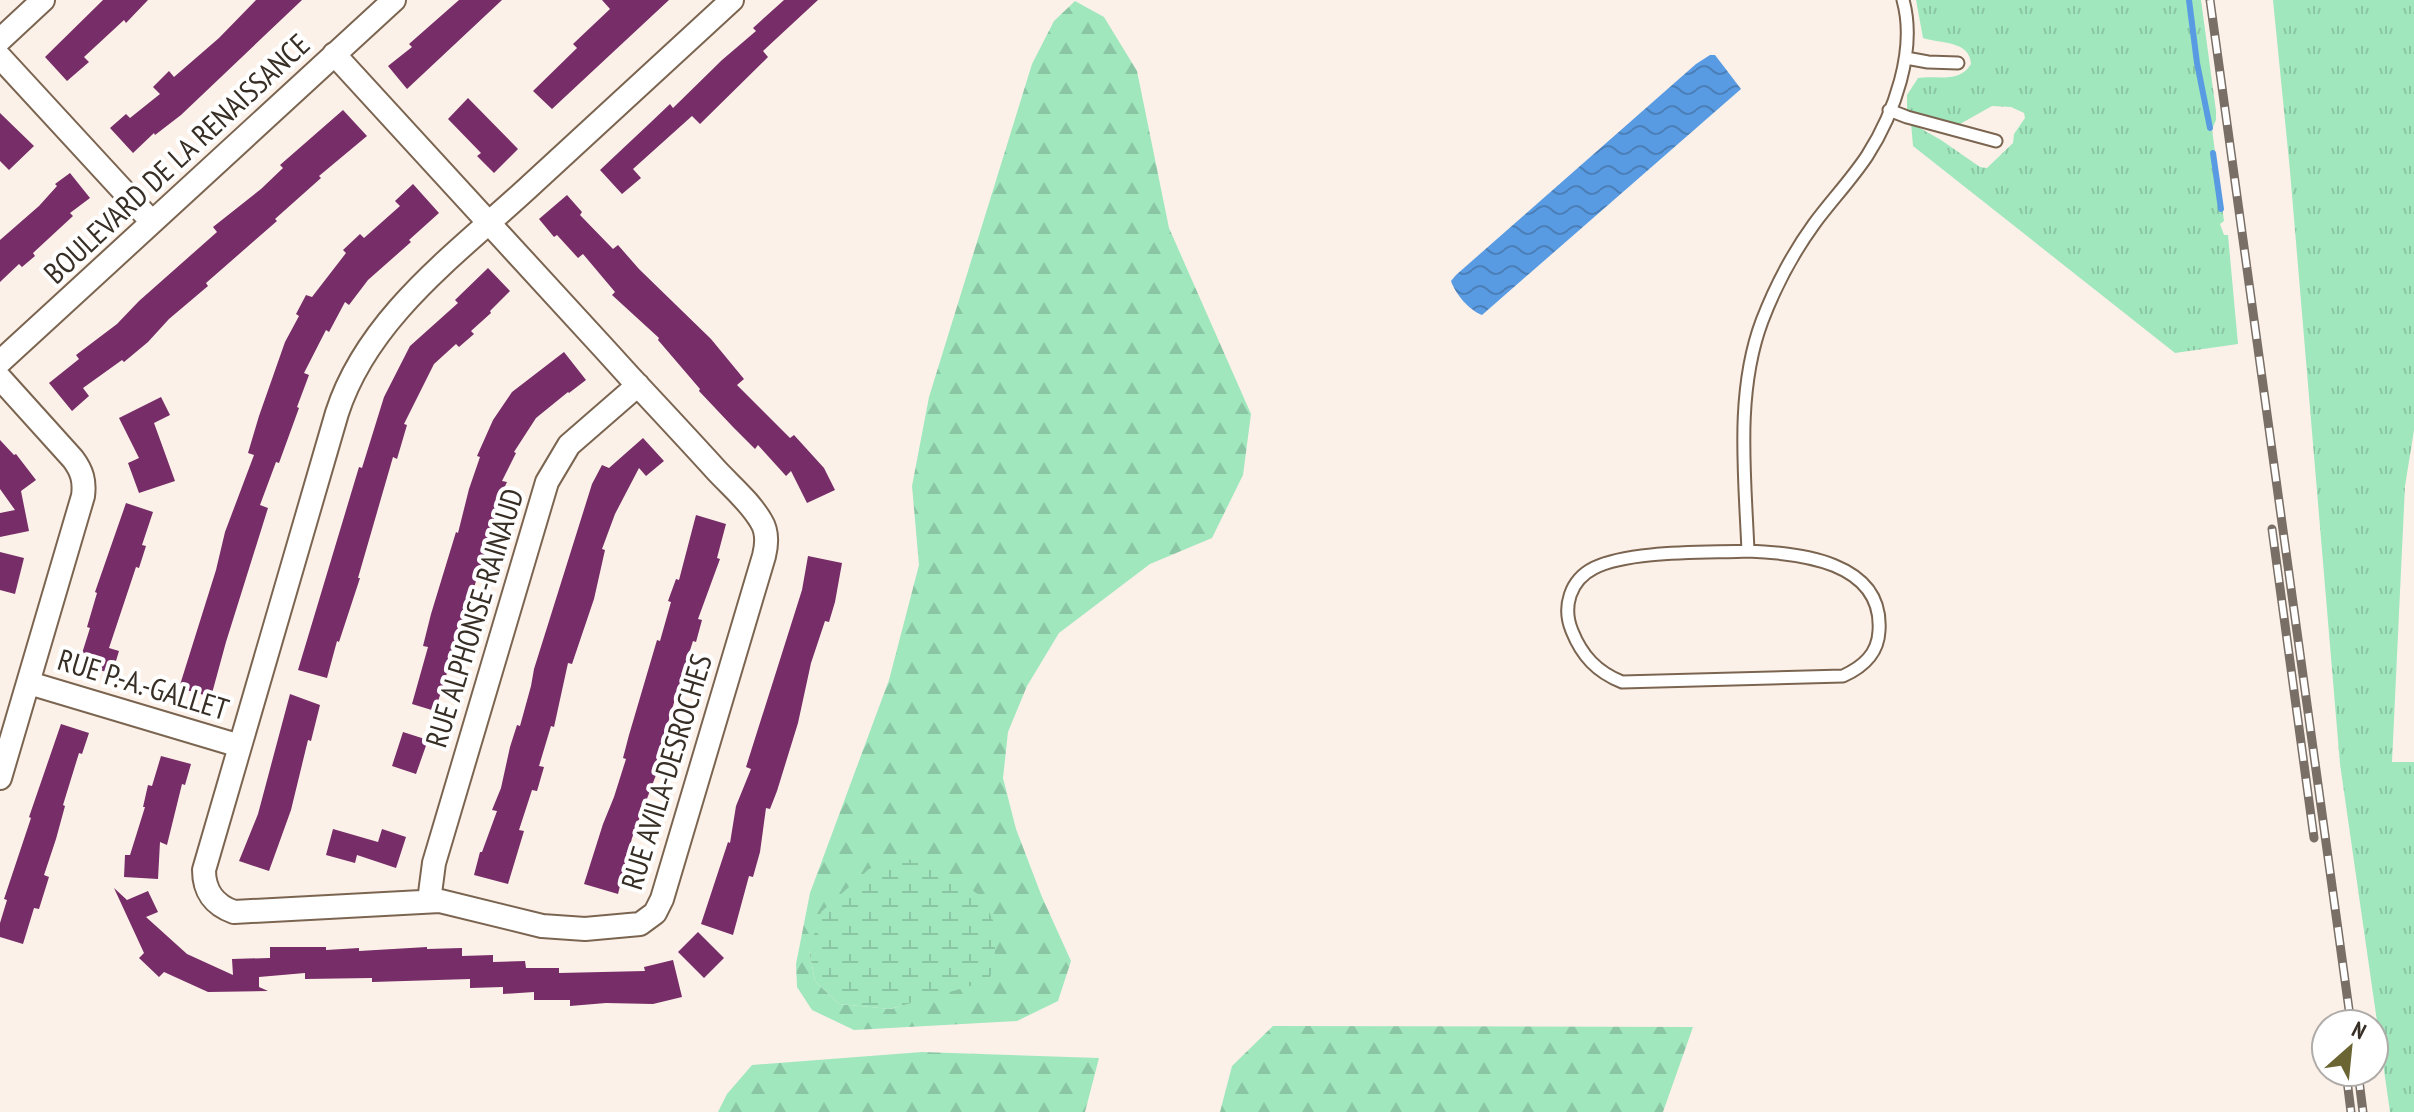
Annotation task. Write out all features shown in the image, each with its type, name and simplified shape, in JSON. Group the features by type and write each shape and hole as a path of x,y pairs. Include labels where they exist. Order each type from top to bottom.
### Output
{"street":[{"path":"0,40 43,0"},
{"name":"BOULEVARD DE LA RENAISSANCE","path":"0,362 394,0"},
{"path":"334,54 489,224 732,0"},
{"path":"0,57 152,222"},
{"name":"RUE AVILA-DESROCHES","path":"489,224 759,517 765,529 767,541 662,899 655,913 640,924 585,929 542,926 460,904 429,901 234,912 218,904 206,888 204,870 337,413 353,372 393,313 489,224"},
{"path":"0,378 73,459 84,483 83,496 0,778"},
{"name":"RUE ALPHONSE-RAINAUD","path":"429,901 434,863 547,482 569,445 638,385"},
{"name":"RUE P.-A.-GALLET","path":"29,683 240,746"}],"lane":[{"path":"1748,551 1745,414 1753,348 1790,263 1814,225 1867,155 1889,110 1906,58 1908,33 1903,0"},
{"path":"1906,58 1958,63"},
{"path":"1889,110 1996,141"},
{"path":"1748,551 1785,553 1818,560 1846,571 1861,581 1872,594 1878,612 1877,645 1868,660 1843,676 1622,682 1606,676 1593,666 1580,647 1567,615 1568,597 1577,581 1594,568 1635,558 1748,551"}],"green space":[{"path":"1916,0 2201,0 2216,111 2212,129 2224,221 2220,224 2224,235 2228,235 2238,344 2175,353 1913,146 1911,123 1980,167 1987,168 2013,143 2014,134 2025,118 2024,113 2011,107 1992,106 1960,124 1907,110 1907,95 1918,78 1954,76 1971,64 1969,56 1960,47 1923,38"},
{"path":"2273,0 2414,0 2414,430 2405,486 2392,762 2414,762 2414,1112 2390,1112 2387,1088 2390,1088 2390,1008 2375,1008 2340,764"},
{"path":"1075,1 1104,17 1137,71 1169,228 1251,414 1243,475 1212,538 1150,564 1059,633 1027,686 1008,732 1003,778 1016,829 1071,961 1058,1001 1017,1021 854,1030 812,1010 797,987 796,964 810,893 889,680 919,565 912,486 929,397 1032,64 1054,21","holes":["809,950 933,995 891,1009 839,1004 815,981"]},
{"path":"900,859 930,861 982,897 996,927 994,969 988,981 890,1009 839,1004 815,981 809,950 821,912 869,869"},
{"path":"1273,1026 1693,1027 1663,1112 1220,1112 1232,1066"},
{"path":"922,1052 1099,1058 1085,1112 718,1112 727,1094 752,1065"}],"water":[{"path":"1710,55 1715,55 1741,89 1482,315 1468,306 1451,281 1456,275"}],"building":[{"path":"103,0 148,0 126,23 124,20 84,57 89,62 67,81 45,57"},
{"path":"256,0 302,0 181,115 154,133 133,153 110,128 126,114 130,118 160,94 153,87 169,71 174,77"},
{"path":"459,0 502,0 407,89 388,66 412,47 409,44"},
{"path":"602,0 669,0 552,109 533,91 577,48 573,44 610,9"},
{"path":"784,0 818,0 763,51 768,57 700,124 692,116 633,169 641,178 622,194 600,170 670,104 673,108 756,31 753,28"},
{"path":"468,98 518,149 494,173 477,156 481,153 448,119"},
{"path":"343,110 367,136 319,176 321,178 275,219 277,221 206,283 208,286 169,319 148,342 124,362 122,360 83,388 89,396 72,411 49,383 79,359 76,355 117,324 217,232 213,227 261,189 283,168 280,165"},
{"path":"0,113 34,146 9,170 0,161"},
{"path":"70,173 90,198 70,213 73,216 33,253 35,256 22,267 19,264 0,282 0,240 39,206 57,186 55,184"},
{"path":"413,184 439,213 368,280 349,305 345,302 329,332 326,330 304,373 309,375 299,408 260,505 268,508 211,697 179,688 225,532 254,455 248,453 259,416 285,342 299,316 296,314 306,295 312,297 346,253 343,250 360,234 364,238 400,206 395,201"},
{"path":"567,195 582,212 580,215 613,249 618,245 711,339 744,379 737,385 790,438 794,435 824,468 835,490 807,503 791,471 786,476 758,445 755,449 699,391 659,338 612,295 615,292 583,254 578,258 557,235 554,237 539,219"},
{"path":"488,268 510,291 471,331 474,334 459,347 456,344 434,364 404,424 407,425 397,459 393,457 360,578 327,678 298,670 359,467 362,468 384,397 410,346 458,303 455,300"},
{"path":"564,352 586,380 536,418 514,452 502,481 507,482 499,499 435,711 412,704 428,647 423,646 431,614 458,533 480,457 477,456 493,420 512,392"},
{"path":"161,397 170,415 154,423 175,481 139,493 128,463 139,458 119,418"},
{"path":"643,438 664,461 646,476 639,468 615,514 602,549 605,550 594,599 572,664 568,663 554,727 551,726 539,766 544,767 537,791 532,790 519,830 524,831 508,884 474,875 497,811 492,810 501,788 510,747 517,725 520,726 534,669 592,484 602,465 609,468"},
{"path":"0,440 16,454 36,480 21,491 29,531 0,537 0,513 15,510 0,489"},
{"path":"126,503 153,512 142,545 146,546 139,568 136,567 109,648 119,651 112,674 79,663 90,628 87,627 95,592"},
{"path":"696,515 726,524 717,558 720,559 698,619 702,620 696,642 693,641 683,672 653,774 656,775 632,838 618,894 584,884 626,759 623,758 629,735 657,640 660,641 671,602 668,601 676,579 679,580"},
{"path":"0,552 24,558 15,594 0,590"},
{"path":"808,556 842,563 835,602 811,663 798,723 777,791 770,809 766,808 760,852 753,877 749,876 733,935 701,924 730,843 736,806 751,769 746,767 802,590"},
{"path":"290,694 320,705 291,810 269,871 239,861 258,814"},
{"path":"61,724 89,733 82,754 79,753 63,805 44,875 49,877 39,909 34,908 23,944 0,937 0,923 7,900 4,899"},
{"path":"403,732 428,740 416,774 392,766"},
{"path":"161,756 191,764 185,785 182,784 167,845 160,842 158,879 124,877 125,855 130,855 145,807 148,785 152,786"},
{"path":"333,829 378,842 382,829 406,837 396,868 357,855 355,863 326,855"},
{"path":"114,888 127,900 148,891 158,912 146,917 187,954 233,975 232,959 270,958 270,947 359,948 359,951 462,948 462,956 493,955 493,962 525,961 526,968 559,968 559,973 645,971 644,967 673,960 682,997 653,1004 570,1006 570,1000 534,1000 534,992 503,994 503,987 470,988 470,979 372,982 372,978 305,979 305,973 259,977 259,987 268,991 208,992 164,972 159,977 139,958 144,953"},
{"path":"698,932 724,958 704,978 678,952"}],"waterway":[{"path":"2189,0 2210,128"},
{"path":"2213,153 2221,209"}],"railway":[{"path":"2210,0 2349,1008"},
{"path":"2272,529 2314,838"},
{"path":"2348,1088 2351,1112"},
{"path":"2360,1088 2363,1112"}]}
